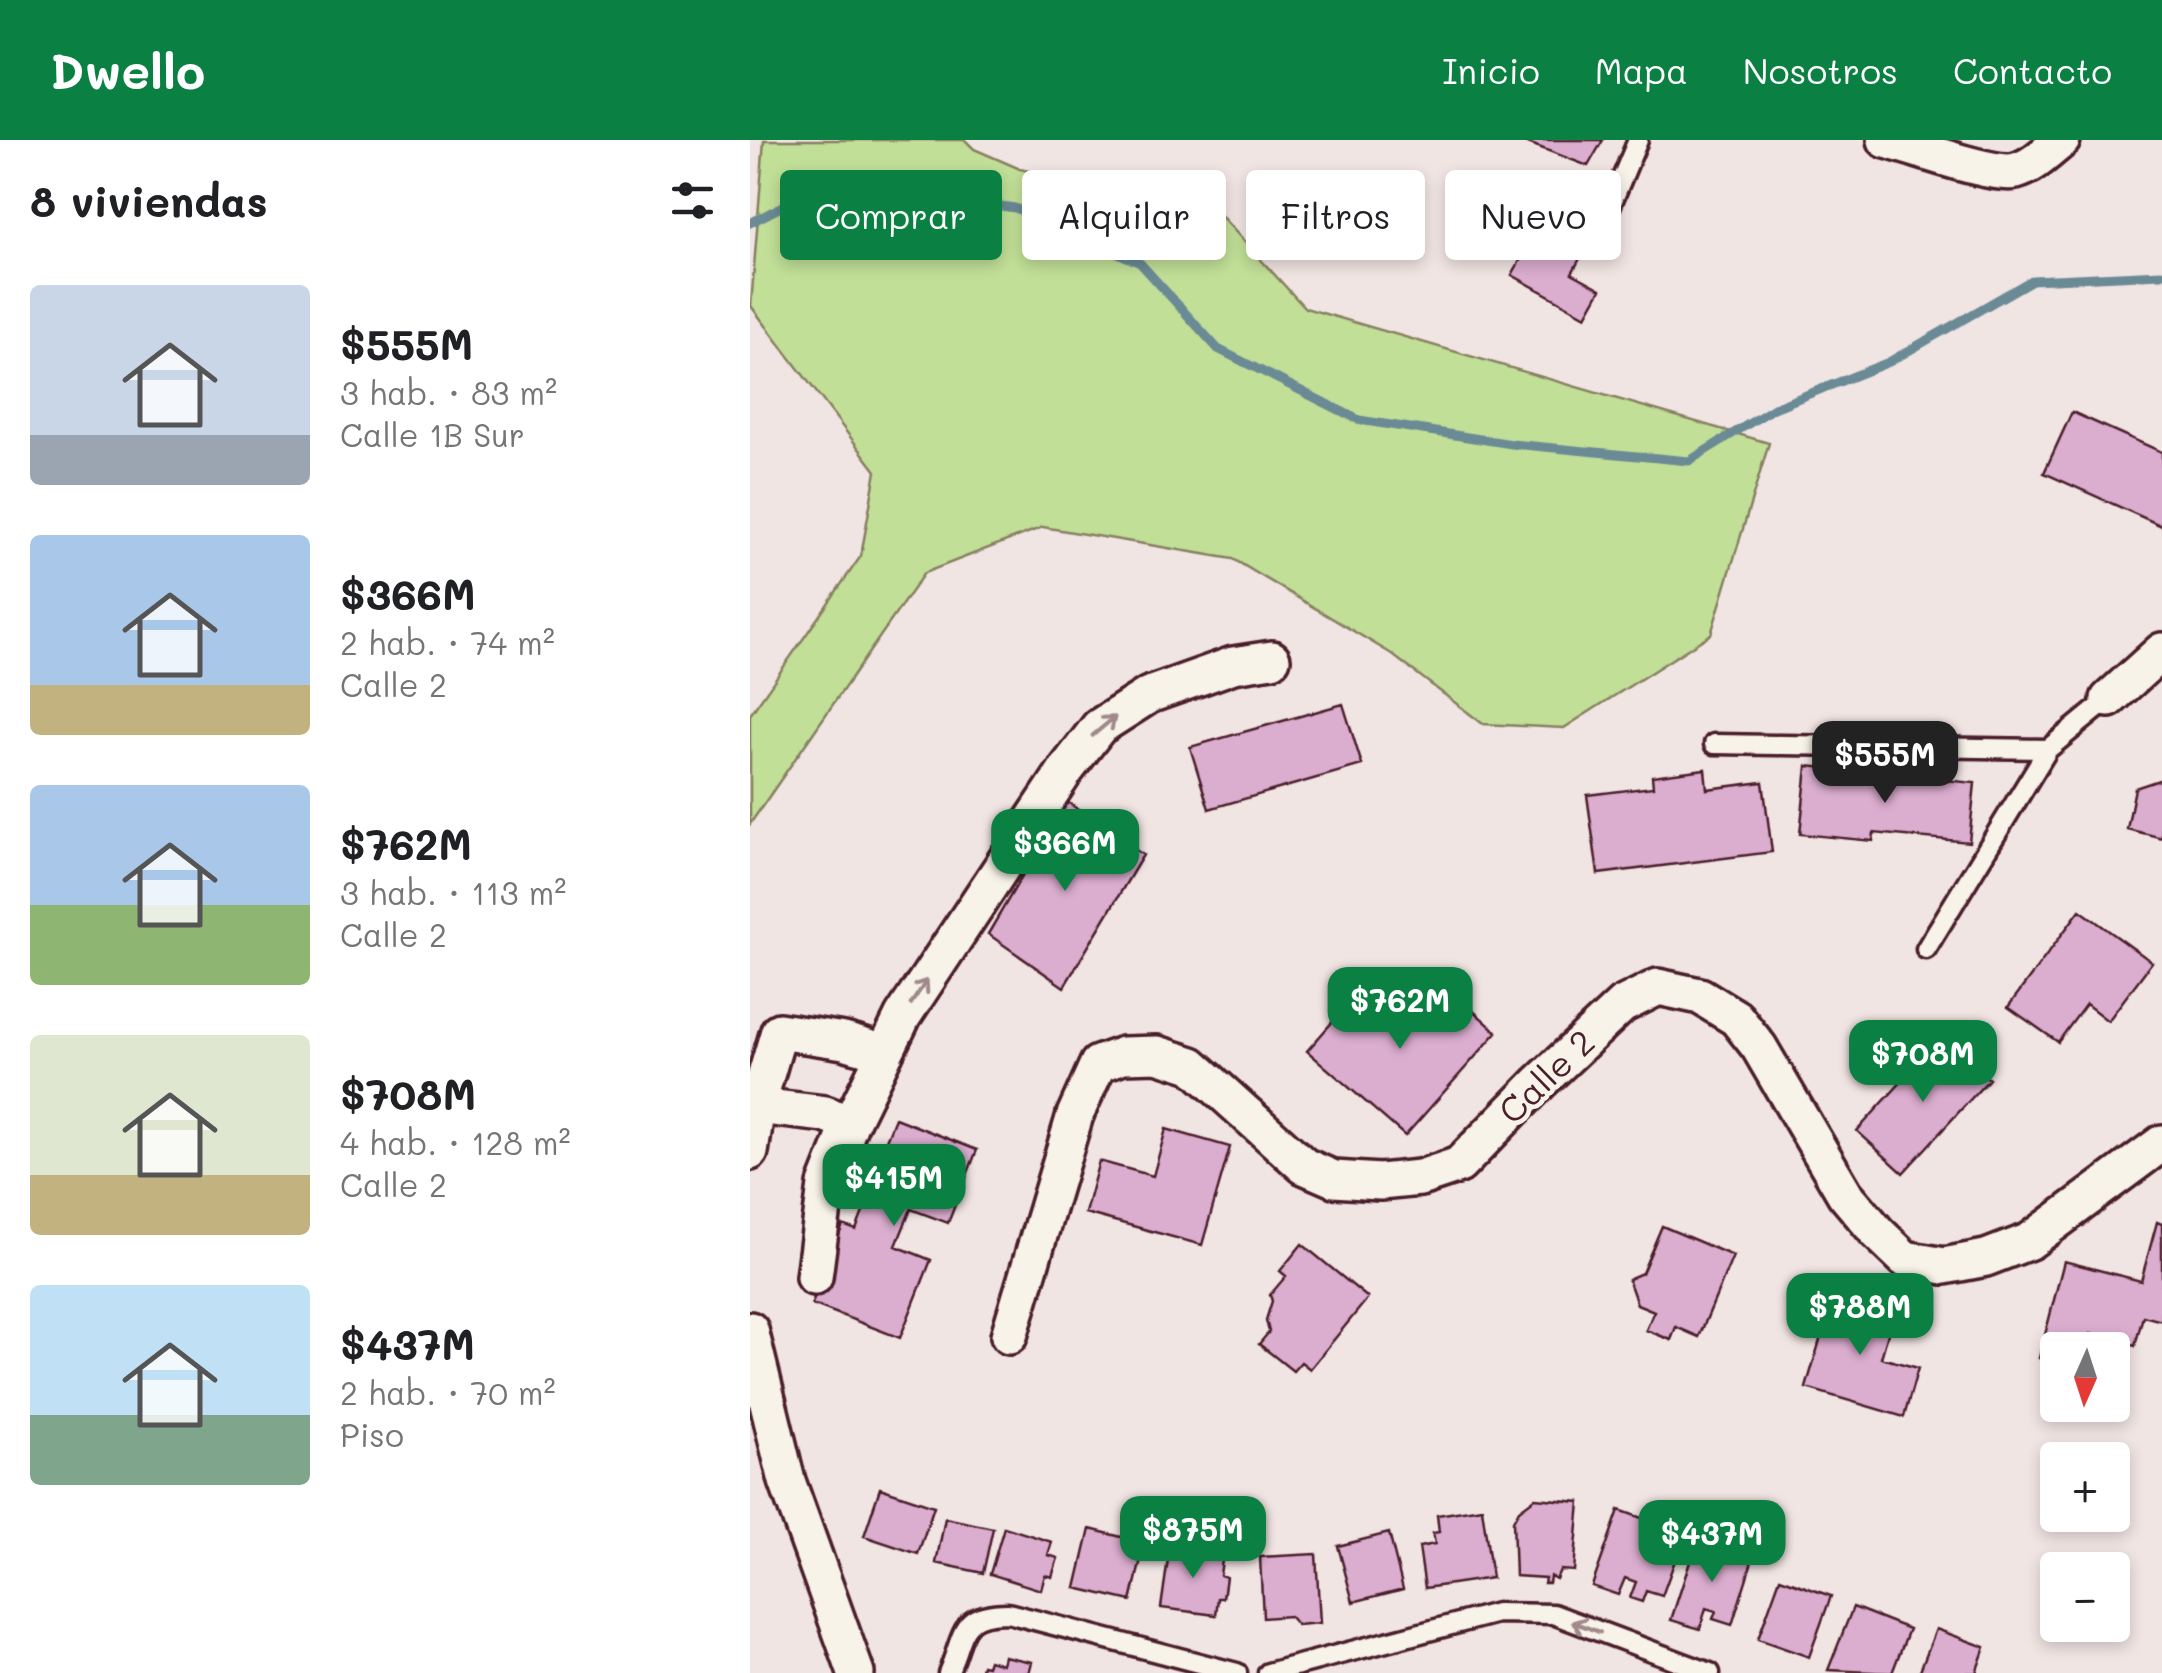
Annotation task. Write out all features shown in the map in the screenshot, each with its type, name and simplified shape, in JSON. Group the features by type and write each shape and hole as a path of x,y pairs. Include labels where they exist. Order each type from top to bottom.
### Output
{"street":[{"path":"1886,140 1984,170 2014,172 2036,161 2062,140"},
{"path":"2109,699 2162,651"},
{"path":"814,1278 826,1185 850,1124 903,1016 1066,770 1099,726 1149,695 1233,665 1272,659"},
{"name":"Calle 2","path":"1009,1336 1075,1115 1098,1064 1122,1055 1157,1054 1192,1065 1304,1166 1334,1179 1380,1182 1420,1178 1459,1166 1539,1082 1622,1005 1658,987 1700,996 1736,1018 1759,1047 1845,1194 1877,1232 1906,1259 1944,1266 1986,1258 2030,1240 2162,1143"},
{"path":"750,1152 757,1106 779,1031 844,1041 885,1054"},
{"path":"757,1106 825,1114 850,1124"},
{"path":"750,1330 787,1481 856,1673"}],"lane":[{"path":"1621,181 1638,140"},
{"path":"1926,949 2048,750 2109,699"},
{"path":"1714,744 2048,750"},
{"path":"1268,1673 1497,1613 1527,1611 1553,1614 1710,1673"},
{"path":"948,1673 969,1623 983,1613 1008,1613 1237,1673"}],"green space":[{"path":"764,140 965,140 974,149 1024,170 1022,260 1226,260 1226,222 1246,243 1246,260 1261,260 1305,308 1769,443 1711,634 1564,728 1483,724 1390,653 1233,559 1043,527 924,573 750,824 750,715 861,556 876,471 751,306"}],"building":[{"path":"1520,140 1603,140 1588,166"},
{"path":"1520,260 1579,260 1572,273 1601,289 1586,316 1512,275"},
{"path":"2072,412 2162,452 2162,526 2044,473"},
{"path":"1343,704 1362,765 1209,809 1190,747"},
{"path":"1807,766 1975,783 1969,842 1874,833 1873,841 1800,834"},
{"path":"1705,769 1707,789 1763,782 1772,852 1598,874 1587,795 1653,787 1652,776"},
{"path":"2162,779 2162,838 2127,829 2135,788"},
{"path":"1066,801 1143,855 1064,987 988,934"},
{"path":"2080,910 2152,962 2108,1021 2086,1004 2058,1042 2008,1007"},
{"path":"1370,979 1423,1025 1452,992 1497,1032 1405,1136 1307,1051"},
{"path":"1942,1037 1989,1079 1903,1173 1857,1131"},
{"path":"895,1118 977,1150 948,1223 911,1209 896,1246 931,1260 900,1338 812,1304 843,1225 856,1230 872,1189 867,1187"},
{"path":"1166,1129 1230,1147 1202,1245 1085,1213 1099,1161 1153,1176"},
{"path":"2157,1222 2162,1224 2162,1321 2143,1316 2135,1346 2130,1345 2130,1332 2046,1332 2064,1261 2141,1281"},
{"path":"1662,1226 1733,1256 1699,1337 1676,1327 1671,1340 1646,1330 1654,1311 1637,1304 1628,1279 1642,1273"},
{"path":"1302,1244 1368,1298 1310,1369 1301,1362 1293,1371 1259,1344 1269,1332 1266,1320 1270,1295 1286,1276 1280,1271"},
{"path":"1834,1292 1895,1310 1881,1358 1918,1368 1904,1417 1806,1388"},
{"path":"880,1488 934,1506 918,1554 864,1536"},
{"path":"1535,1498 1580,1502 1574,1571 1560,1570 1556,1579 1550,1576 1549,1583 1544,1583 1545,1578 1515,1576 1513,1521 1519,1510"},
{"path":"1482,1508 1492,1578 1425,1588 1419,1547 1435,1544 1433,1533 1439,1532 1437,1515"},
{"path":"1619,1510 1685,1533 1662,1596 1646,1591 1642,1602 1630,1598 1636,1582 1625,1578 1618,1595 1592,1586"},
{"path":"945,1518 993,1528 983,1573 936,1563"},
{"path":"1004,1527 1052,1542 1048,1555 1058,1558 1052,1577 1045,1575 1041,1590 990,1574"},
{"path":"1090,1529 1145,1543 1131,1601 1076,1588"},
{"path":"1389,1533 1403,1589 1353,1602 1338,1546"},
{"path":"1697,1540 1753,1558 1732,1625 1713,1619 1716,1611 1706,1608 1700,1629 1671,1620"},
{"path":"1170,1545 1223,1553 1220,1575 1226,1577 1216,1615 1161,1608"},
{"path":"1316,1554 1320,1623 1297,1625 1289,1616 1263,1618 1260,1557"},
{"path":"1780,1578 1831,1596 1809,1657 1758,1639"},
{"path":"1853,1607 1909,1629 1892,1673 1828,1670"},
{"path":"1936,1629 1985,1647 1976,1673 1919,1673"},
{"path":"1004,1656 1032,1662 1029,1673 980,1673 989,1660 1002,1664"}],"waterway":[{"path":"750,223 829,182 1015,208 1140,263 1218,349 1359,420 1512,444 1689,461 1774,408 1889,362 2032,280 2162,274"}]}
